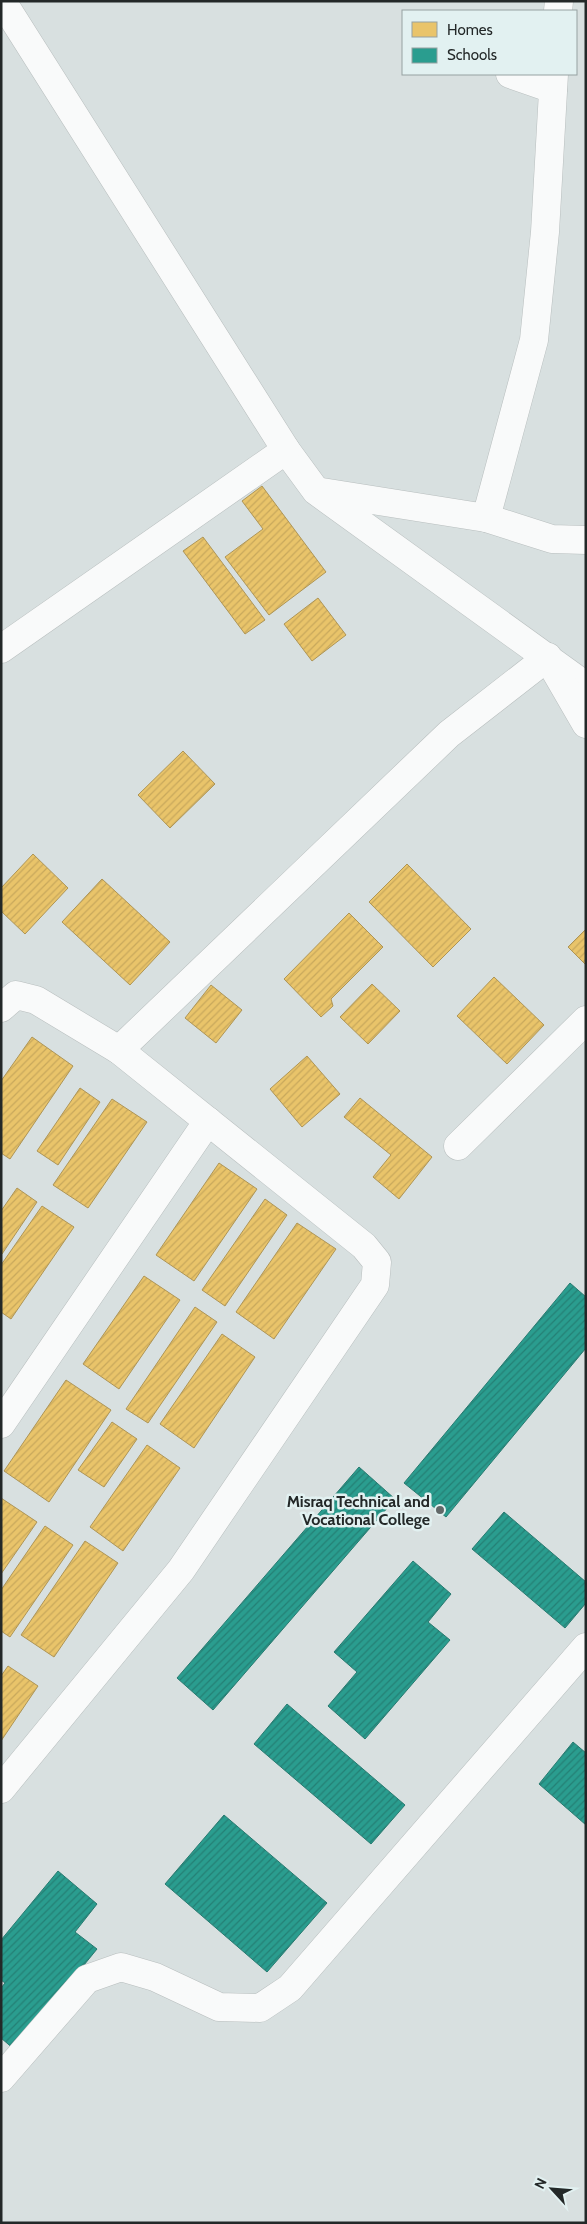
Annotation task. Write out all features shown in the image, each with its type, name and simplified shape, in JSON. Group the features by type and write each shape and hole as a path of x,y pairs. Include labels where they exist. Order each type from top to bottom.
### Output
{"street":[{"path":"2,1 286,450 316,492 586,686"},
{"path":"486,518 534,340 545,232 553,82 515,75"},
{"path":"1,649 286,450"},
{"path":"316,492 486,518 552,539 586,540"},
{"path":"548,657 586,724"},
{"path":"119,1050 449,734 548,657"},
{"path":"1,1008 16,995 36,1000 119,1050 364,1246 377,1262 375,1285 181,1570 1,1789"},
{"path":"458,1146 586,1020"},
{"path":"1,1424 208,1121"},
{"path":"1,2078 87,1979 121,1967 155,1977 219,2007 260,2008 290,1988 586,1647"}],"building: Homes":[{"path":"262,486 326,572 269,615 225,557 263,529 242,501"},
{"path":"203,537 265,620 245,634 183,551"},
{"path":"318,598 346,635 312,661 284,624"},
{"path":"183,751 215,784 170,828 138,795"},
{"path":"33,854 68,888 25,934 1,911 1,888"},
{"path":"407,864 471,929 433,967 369,902"},
{"path":"102,879 170,942 130,985 62,922"},
{"path":"349,913 383,947 331,999 333,1006 321,1017 284,979"},
{"path":"586,929 586,965 568,947"},
{"path":"494,977 544,1025 507,1064 457,1016"},
{"path":"372,984 400,1011 368,1044 340,1017"},
{"path":"211,985 242,1010 216,1043 185,1018"},
{"path":"32,1037 73,1066 10,1159 1,1153 1,1081"},
{"path":"307,1056 340,1094 302,1127 270,1089"},
{"path":"80,1088 100,1102 58,1165 37,1151"},
{"path":"360,1098 432,1157 399,1199 373,1177 391,1155 344,1117"},
{"path":"112,1099 147,1122 88,1208 53,1185"},
{"path":"219,1163 257,1189 194,1281 156,1255"},
{"path":"17,1188 37,1202 2,1254 1,1211"},
{"path":"265,1199 287,1215 225,1306 202,1290"},
{"path":"42,1206 74,1227 11,1319 1,1312 1,1265"},
{"path":"297,1223 336,1249 274,1339 236,1312"},
{"path":"144,1276 180,1300 119,1389 83,1364"},
{"path":"195,1307 217,1322 148,1423 126,1409"},
{"path":"222,1334 255,1357 194,1448 160,1424"},
{"path":"66,1380 111,1410 49,1502 4,1471"},
{"path":"112,1422 137,1439 104,1487 78,1470"},
{"path":"147,1445 180,1468 123,1551 90,1527"},
{"path":"1,1498 37,1522 1,1574"},
{"path":"45,1526 73,1545 10,1637 1,1631 1,1590"},
{"path":"85,1541 118,1563 54,1657 21,1635"},
{"path":"8,1666 38,1686 1,1741 1,1676"}],"building: Schools":[{"path":"570,1283 586,1297 586,1348 446,1517 404,1483"},
{"path":"359,1467 395,1499 213,1710 177,1678"},
{"path":"504,1512 586,1582 586,1603 565,1628 472,1549"},
{"path":"413,1561 451,1594 428,1622 450,1640 365,1739 328,1706 357,1672 334,1652"},
{"path":"287,1704 405,1805 371,1844 254,1744"},
{"path":"573,1742 586,1753 586,1825 539,1784"},
{"path":"224,1815 327,1903 267,1972 165,1884"},
{"path":"58,1871 97,1904 75,1932 97,1949 15,2050 1,2038 1,1988 5,1983 1,1980 1,1940"}],"place":[{"name":"Misraq Technical and Vocational College","path":"440,1510"}]}
